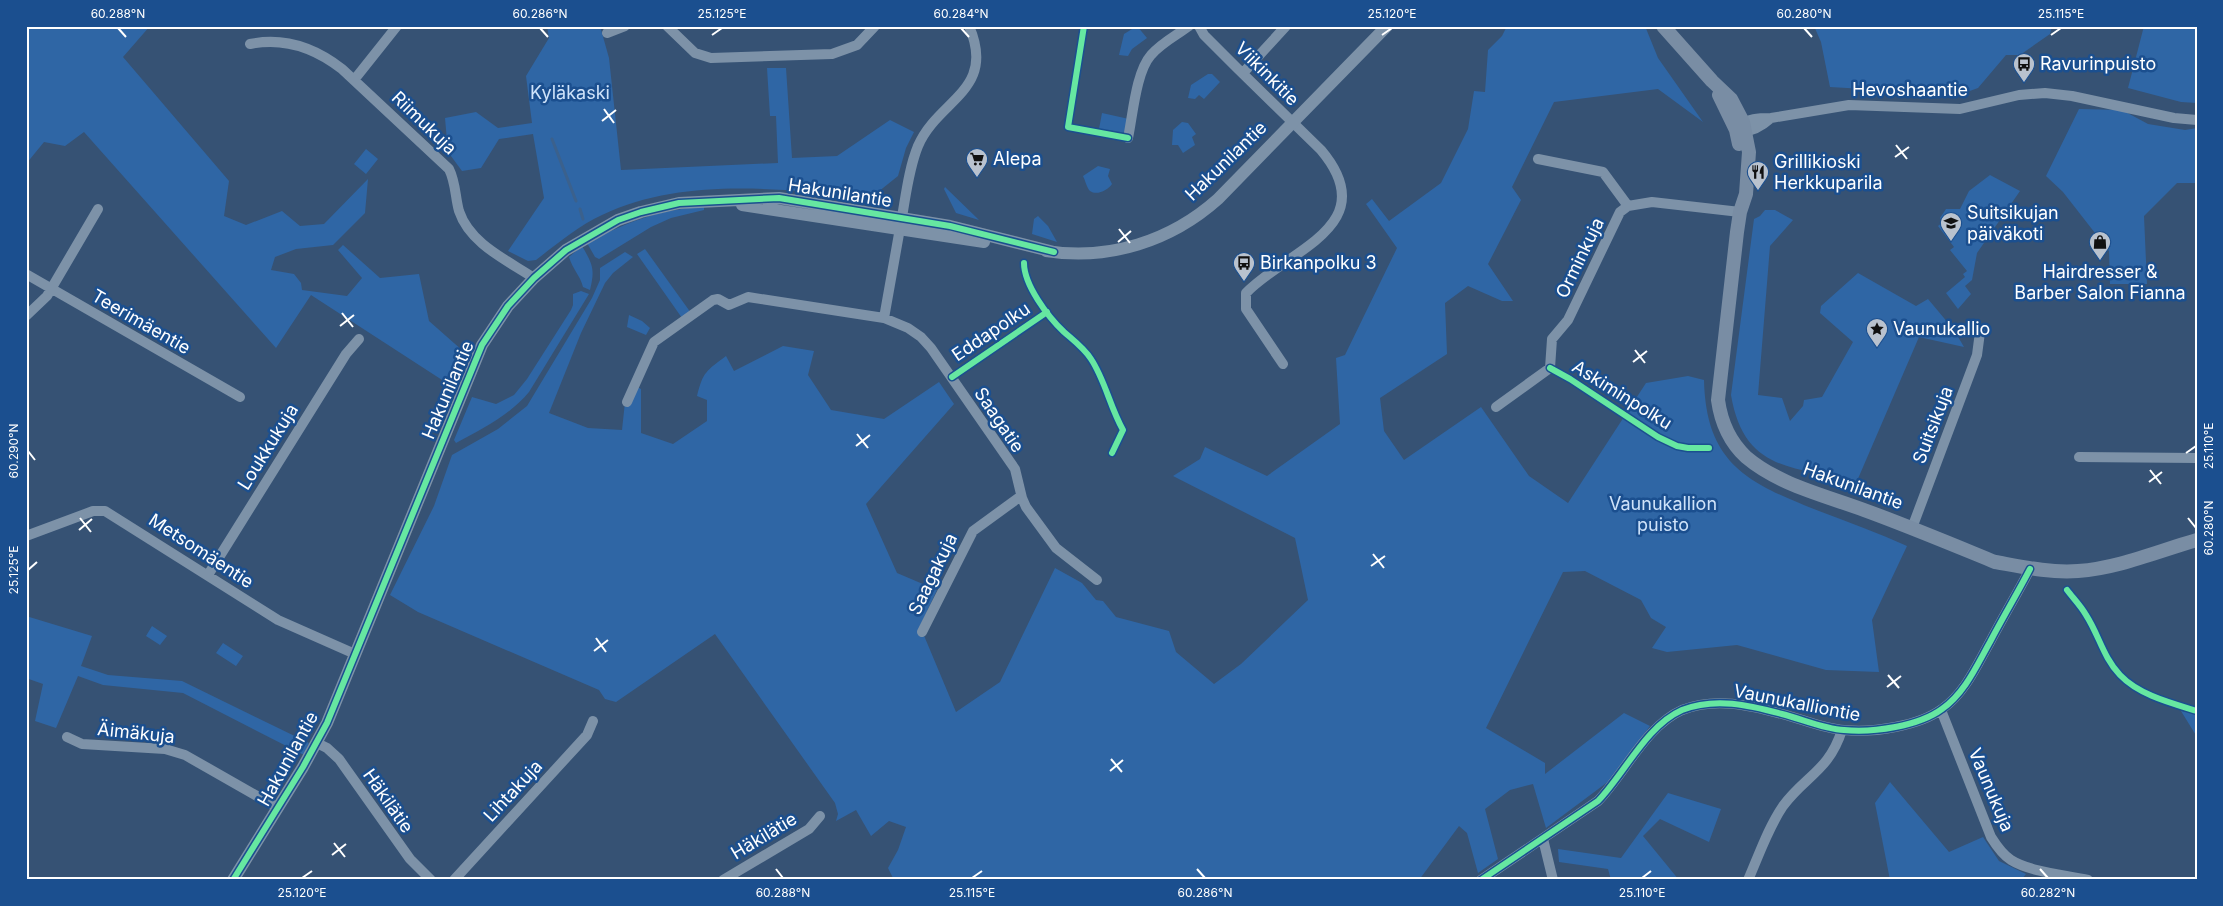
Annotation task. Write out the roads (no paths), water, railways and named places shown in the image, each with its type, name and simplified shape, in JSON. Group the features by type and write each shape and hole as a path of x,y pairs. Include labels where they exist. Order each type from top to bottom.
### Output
{"main road":[{"name":"Hakunilantie","path":"1663,26 1712,81 1731,99 1741,128 1736,198 1740,212 1718,384 1720,413 1728,434 1744,455 1774,476 1912,528 1995,562 2030,569 2064,571 2102,568 2197,540"}],"street":[{"path":"354,80 396,26"},
{"path":"607,33 625,26"},
{"path":"667,26 695,52 711,58 832,54 857,45 875,26"},
{"path":"884,318 900,224 917,148 925,132 969,84 974,72 976,52 970,26"},
{"path":"1128,138 1140,78 1148,59 1153,52 1189,26"},
{"name":"Viikinkitie","path":"1199,26 1204,35 1333,164 1341,190 1341,204 1329,230 1318,240 1259,279 1246,292 1246,309 1283,364"},
{"path":"1243,73 1286,26"},
{"name":"Hakunilantie","path":"233,880 317,743 476,357 496,321 534,278 566,250 606,226 662,206 710,200 779,198 900,224 950,226 1054,252 1083,254 1119,250 1144,243 1179,228 1218,199 1387,26"},
{"name":"Riimukuja","path":"250,44 275,41 304,47 329,58 449,169 454,179 460,211 467,227 476,238 534,278"},
{"name":"Hevoshaantie","path":"1741,128 1771,118 1848,105 1960,109 2019,95 2045,93 2072,96 2174,118 2197,120"},
{"path":"1538,159 1602,172 1628,206 1652,202 1740,212"},
{"name":"Orminkuja","path":"1496,407 1550,368 1552,339 1568,320 1620,212 1628,206"},
{"path":"26,316 51,289 98,209"},
{"name":"Teerimäentie","path":"26,274 240,397"},
{"name":"Saagatie","path":"627,402 654,342 712,300 718,299 729,305 748,297 884,318 908,328 921,337 931,348 1015,469 1026,507 1056,548 1098,580"},
{"name":"Suitsikuja","path":"1912,528 1977,355 1980,332"},
{"name":"Loukkukuja","path":"208,575 336,369 358,338"},
{"path":"2079,457 2197,458"},
{"name":"Saagakuja","path":"922,632 973,531 1022,496"},
{"name":"Metsomäentie","path":"26,536 93,511 105,510 278,620 355,654"},
{"name":"Vaunukalliontie","path":"1481,880 1598,801 1611,788 1659,725 1682,710 1704,705 1732,703 1754,706 1842,730 1864,731 1891,729 1941,710 1968,681 2030,569"},
{"name":"Vaunukuja","path":"1941,710 1990,836 1998,847 2011,860 2024,866 2088,880"},
{"name":"Lihtakuja","path":"454,880 587,735 593,722"},
{"path":"1748,880 1780,811 1790,798 1826,764 1842,730"},
{"name":"Äimäkuja","path":"67,737 82,744 165,749 185,755 278,808"},
{"name":"Häkilätie","path":"317,743 327,748 339,759 410,859 431,880"},
{"name":"Häkilätie","path":"723,880 809,829 820,816"},
{"path":"1542,839 1553,880"}],"waterway":[{"path":"552,139 576,201"},
{"path":"580,209 583,219"}],"place":[{"name":"Ravurinpuisto","path":"2024,83"},
{"name":"Alepa","path":"977,178"},
{"name":"Grillikioski Herkkuparila","path":"1758,191"},
{"name":"Suitsikujan päiväkoti","path":"1951,242"},
{"name":"Hairdresser & Barber Salon Fianna","path":"2100,261"},
{"name":"Birkanpolku 3","path":"1244,282"},
{"name":"Vaunukallio","path":"1877,348"}],"park label":[{"name":"Kyläkaski","path":"570,93"},
{"name":"Vaunukallion puisto","path":"1663,514"}]}
